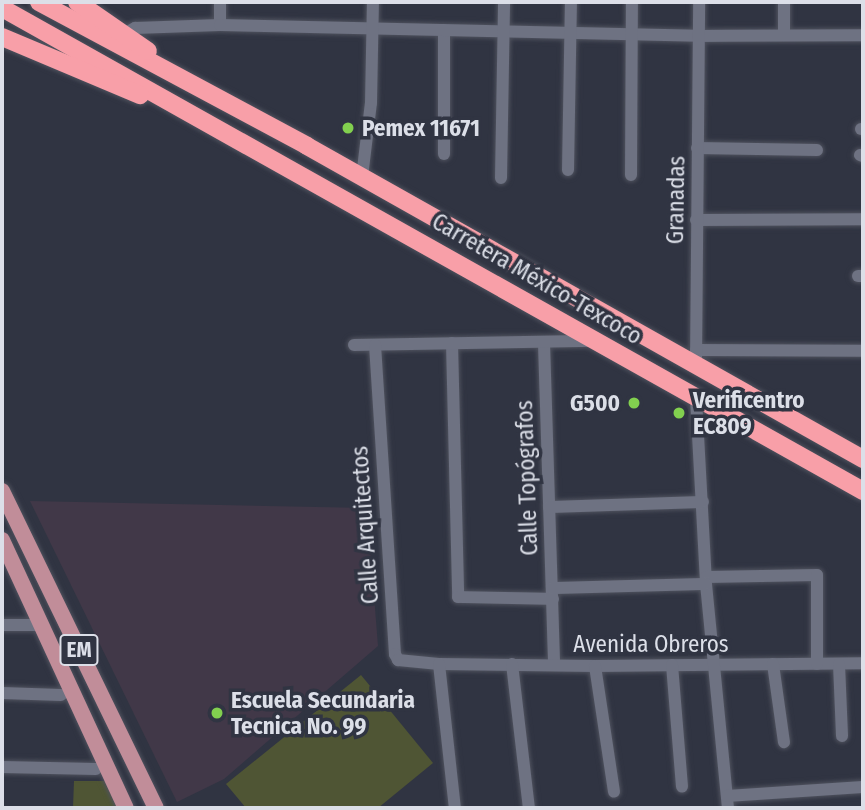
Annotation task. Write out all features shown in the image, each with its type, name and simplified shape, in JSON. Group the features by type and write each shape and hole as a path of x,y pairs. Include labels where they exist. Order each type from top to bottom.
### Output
{"highway":[{"path":"39,2 194,84"},
{"path":"77,2 194,84"},
{"path":"2,8 186,110"},
{"path":"2,37 112,86 186,110"},
{"name":"Carretera México-Texcoco","path":"194,84 696,357 863,459"},
{"name":"Carretera México-Texcoco","path":"186,110 863,491"}],"main road":[{"name":"EM","path":"2,491 156,808"},
{"name":"EM","path":"2,540 126,808"}],"street":[{"path":"220,2 220,25"},
{"path":"362,177 371,103 373,2"},
{"path":"501,178 504,2"},
{"path":"568,170 572,2"},
{"path":"631,175 632,2"},
{"name":"Granadas","path":"696,357 699,2"},
{"path":"784,2 784,35"},
{"path":"124,34 135,27 220,25 698,36 863,35"},
{"path":"444,30 444,154"},
{"path":"697,148 817,150"},
{"path":"696,220 863,219"},
{"path":"354,345 596,341"},
{"path":"452,343 458,597 817,575 817,664"},
{"name":"Calle Topógrafos","path":"544,343 554,664"},
{"name":"Calle Arquitectos","path":"375,345 395,654 405,663 439,664"},
{"path":"696,357 863,351"},
{"path":"696,398 704,502 706,580 728,802 755,794 863,787"},
{"path":"549,507 704,502"},
{"path":"2,625 42,625"},
{"name":"Avenida Obreros","path":"439,664 713,666 863,663"},
{"path":"439,664 454,808"},
{"path":"512,664 529,808"},
{"path":"774,664 784,741"},
{"path":"839,664 842,736"},
{"path":"672,665 682,787"},
{"path":"596,666 614,792"},
{"path":"2,693 61,695"},
{"path":"2,767 96,769"}],"shaded area":[{"name":"Escuela Secundaria Tecnica No. 99","path":"30,501 367,508 378,646 224,779 177,802"}],"green space":[{"path":"361,675 433,763 378,808 246,808 226,784"},
{"path":"74,781 106,781 119,808 73,808"}],"place":[{"name":"Pemex 11671","path":"348,128"},
{"name":"G500","path":"634,403"},
{"name":"Verificentro EC809","path":"679,413"},
{"name":"Escuela Secundaria Tecnica No. 99","path":"217,713"}]}
